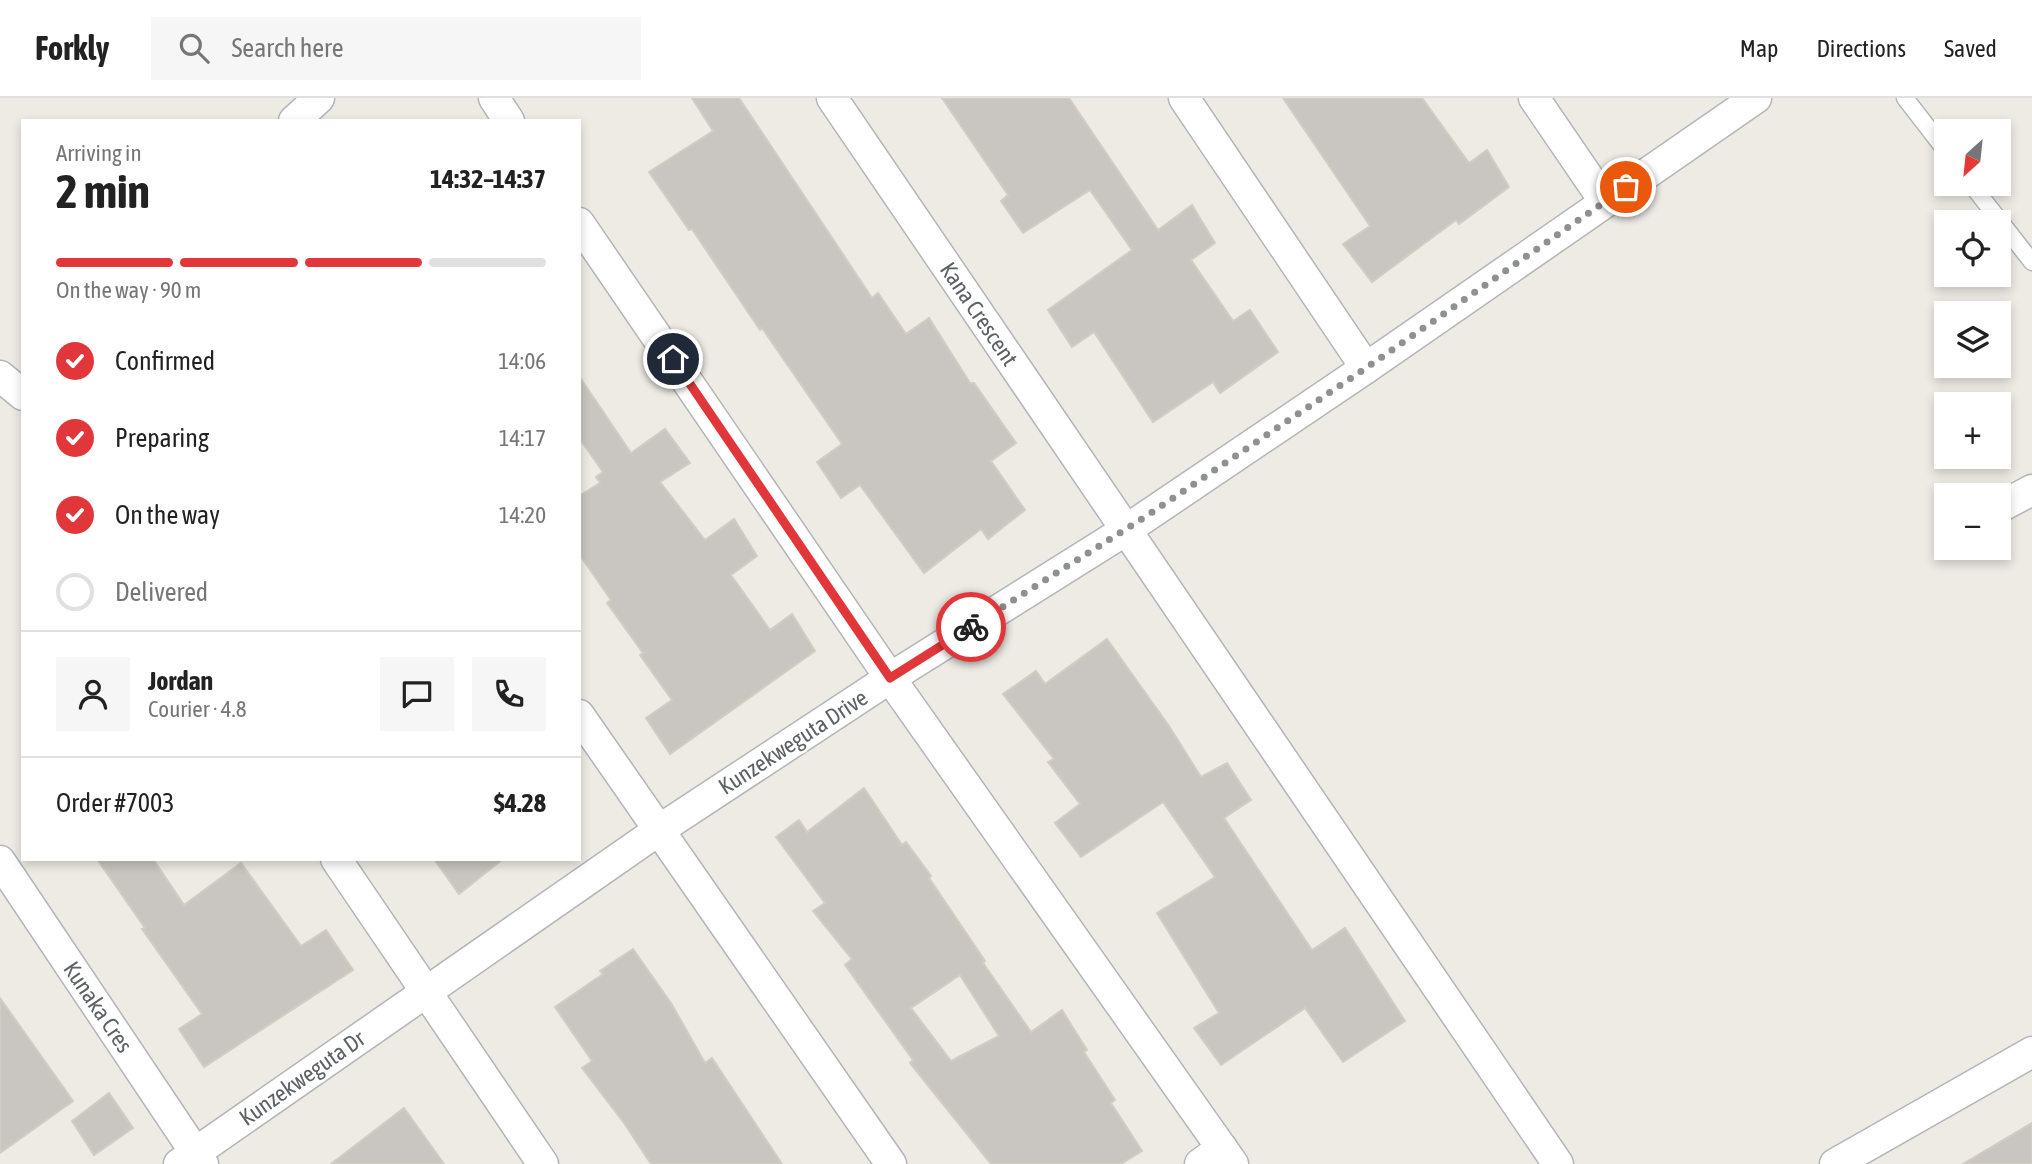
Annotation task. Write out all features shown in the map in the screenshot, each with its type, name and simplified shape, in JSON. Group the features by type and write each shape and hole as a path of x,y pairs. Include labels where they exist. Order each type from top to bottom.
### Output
{"street":[{"path":"296,119 319,98"},
{"path":"494,98 508,119"},
{"name":"Kana Crescent","path":"832,98 1558,1164"},
{"path":"1184,98 1366,368"},
{"path":"1534,98 1605,202"},
{"name":"Kunzekweguta Drive","path":"424,992 659,830 890,678 1126,530 1366,368 1756,98"},
{"path":"581,226 1218,1159"},
{"path":"0,376 21,393"},
{"path":"2011,501 2032,490"},
{"path":"581,718 891,1164"},
{"name":"Kunaka Cres","path":"0,861 192,1160"},
{"path":"337,861 543,1164"},
{"name":"Kunzekweguta Dr","path":"192,1160 424,992"},
{"path":"1835,1164 2032,1052"}],"lane":[{"path":"1905,98 1934,135"},
{"path":"1980,196 2032,262"}],"building":[{"path":"692,98 739,98 872,298 878,293 906,334 929,318 970,383 974,383 1016,443 991,461 1025,510 988,539 981,529 924,573 860,485 841,498 817,462 842,444 649,172 713,131"},
{"path":"942,98 1069,98 1158,230 1192,205 1215,243 1191,260 1233,321 1250,310 1278,352 1220,393 1213,382 1153,422 1094,332 1072,347 1048,310 1132,250 1090,190 1023,233 1001,201 1008,195"},
{"path":"1283,98 1422,98 1469,163 1487,150 1509,187 1459,224 1456,220 1372,282 1343,244 1370,226"},
{"path":"581,379 631,453 665,429 690,463 660,482 705,540 734,519 757,556 731,575 770,630 792,614 815,651 670,754 646,718 672,700 640,655 643,653 607,603 611,600 581,557 581,495 600,483 596,477 603,472 581,441"},
{"path":"1107,639 1169,726 1201,777 1227,763 1251,800 1224,818 1312,950 1345,928 1405,1021 1343,1062 1305,1008 1221,1065 1194,1028 1219,1013 1157,913 1215,877 1163,802 1081,857 1055,823 1080,804 1048,762 1054,759 1003,694 1036,671 1045,684"},
{"path":"864,788 902,845 906,842 931,876 929,878 985,961 983,963 1031,1032 1062,1010 1087,1050 1084,1052 1115,1100 1111,1103 1142,1151 1121,1164 991,1164 910,1063 913,1060 845,965 852,959 813,911 825,903 776,837 799,820 807,832","holes":["960,975 999,1036 951,1061 911,1008"]},
{"path":"98,861 154,861 184,905 241,863 301,946 326,930 353,970 204,1067 179,1029 202,1014 142,929 145,928"},
{"path":"435,861 500,861 459,894"},
{"path":"633,949 671,1003 705,1063 712,1058 782,1164 651,1164 582,1068 592,1061 555,1007 603,974 600,971"},
{"path":"0,998 73,1101 0,1153"},
{"path":"109,1093 133,1128 94,1155 72,1121"},
{"path":"404,1108 444,1164 331,1164"},
{"path":"2032,1123 2032,1164 1963,1164"}],"way so far":[{"path":"971,627 1126,530 1366,368 1626,187"}],"route":[{"path":"673,359 890,678 971,627"}]}
